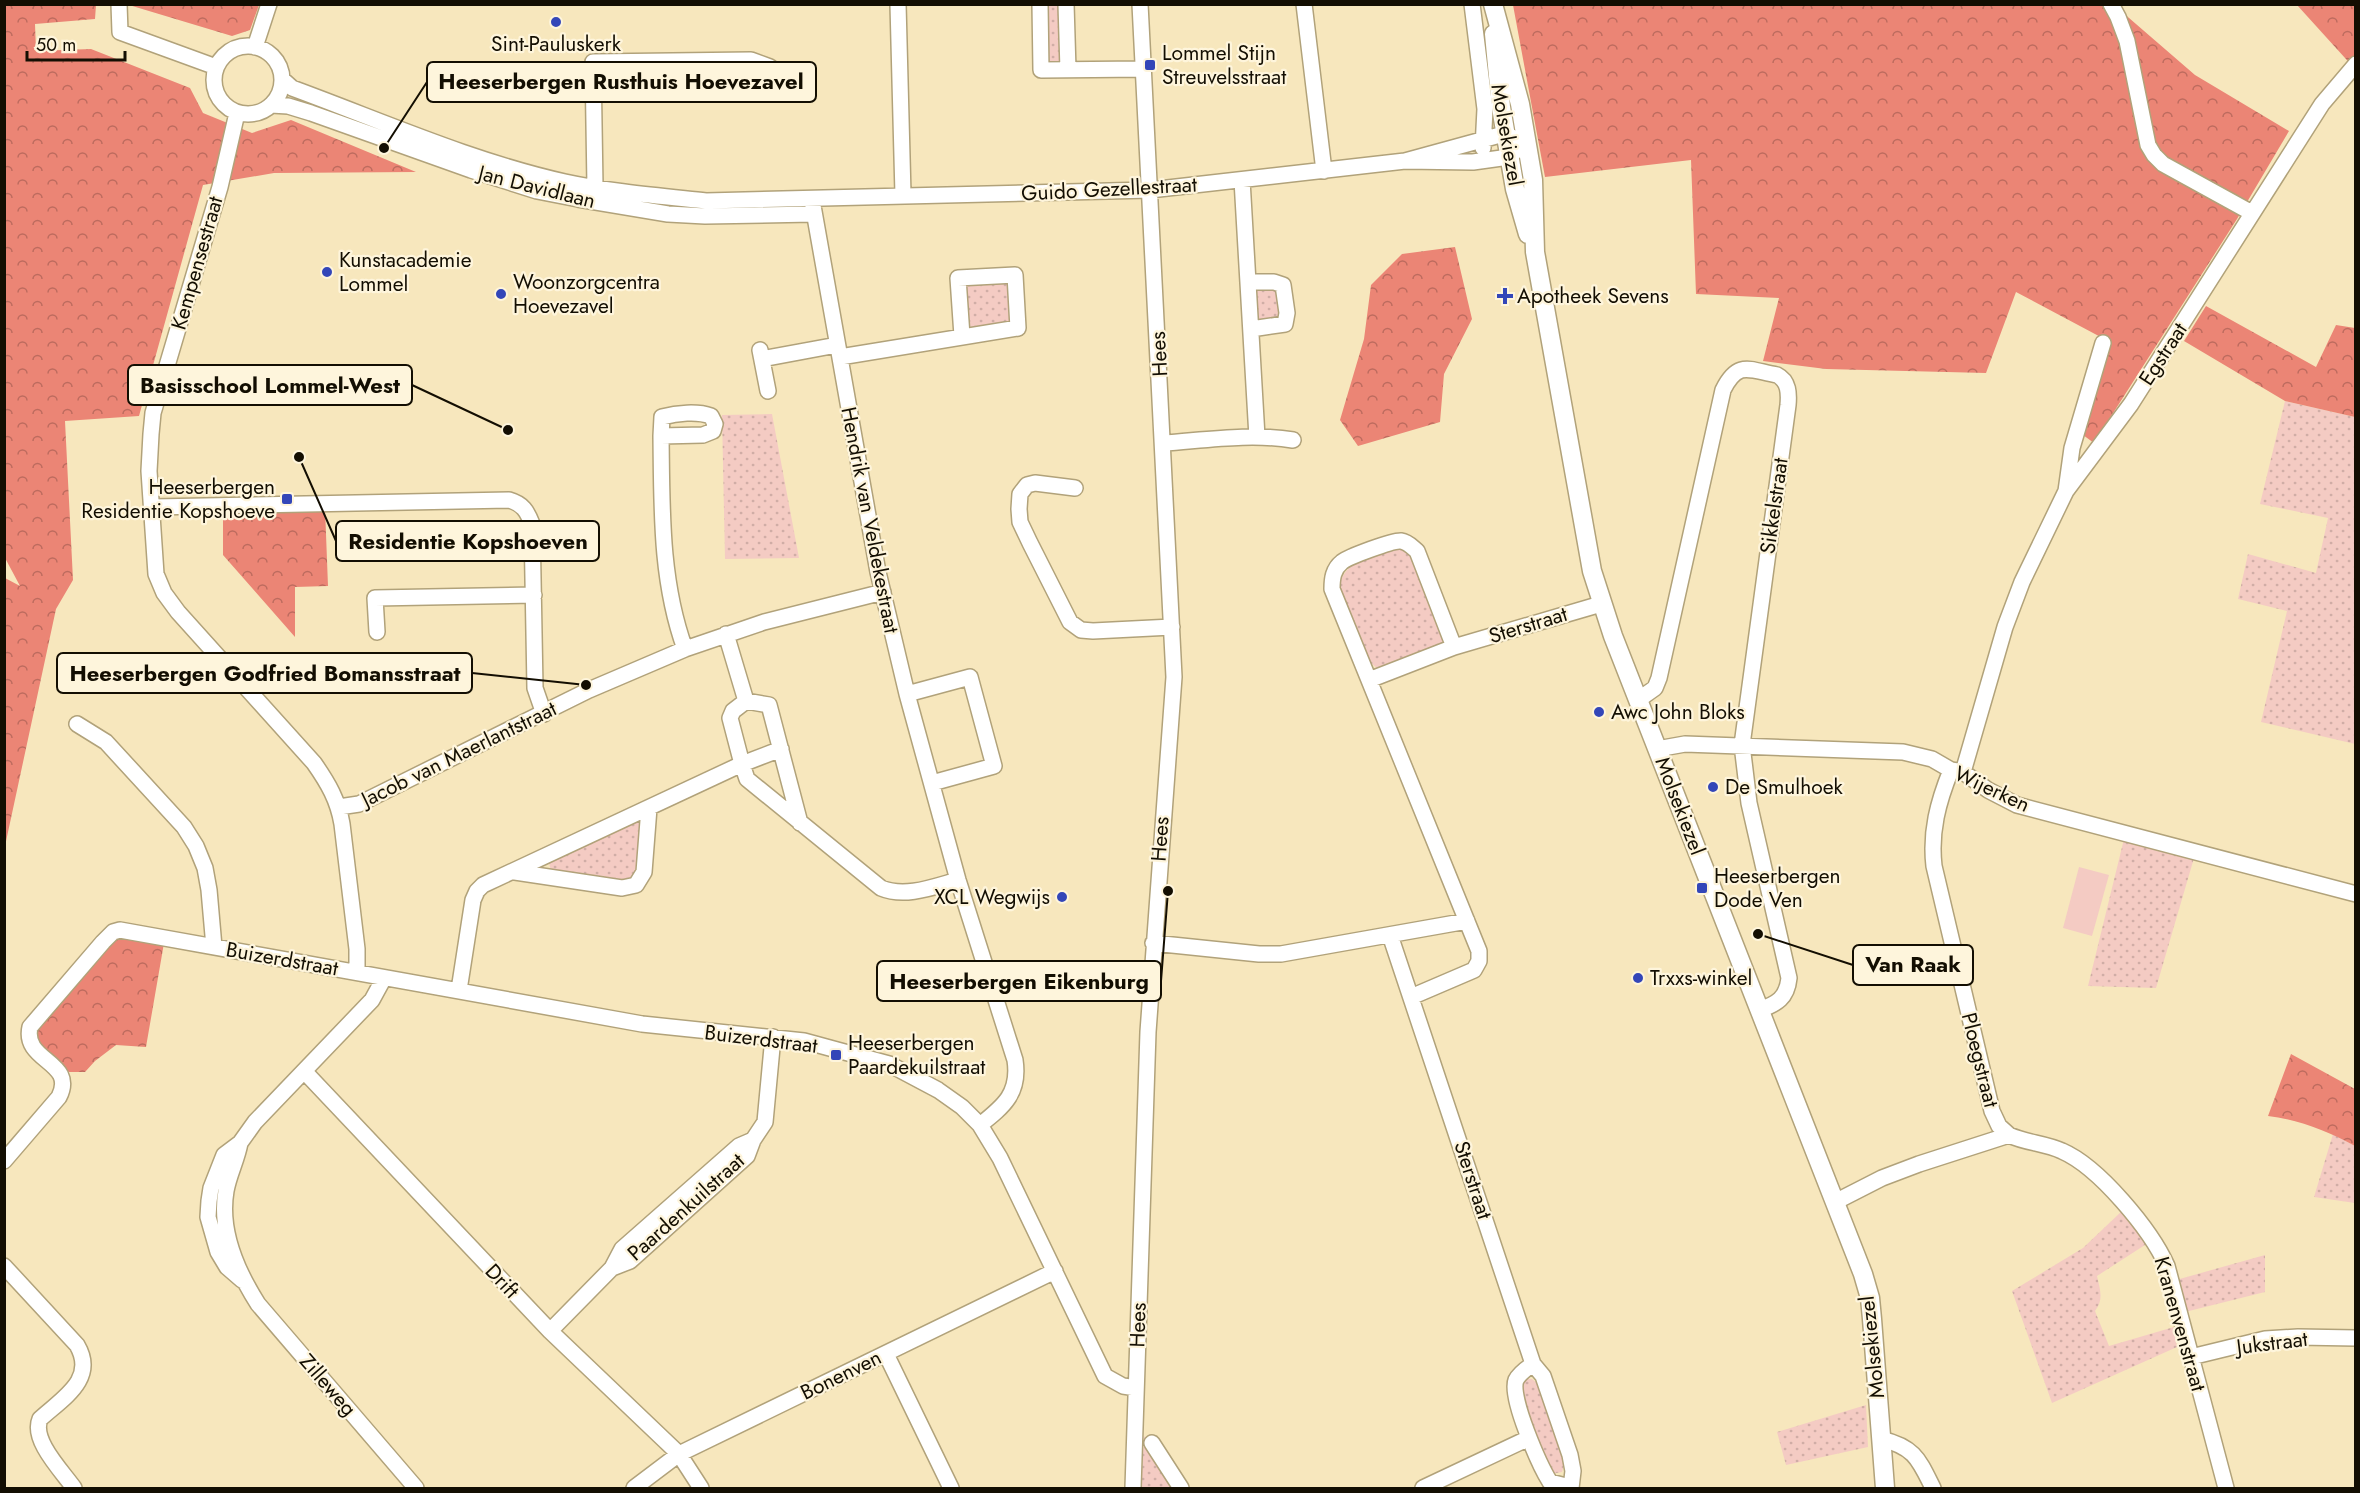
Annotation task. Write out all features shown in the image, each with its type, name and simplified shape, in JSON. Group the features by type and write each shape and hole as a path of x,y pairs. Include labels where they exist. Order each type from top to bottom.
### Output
{"main road":[{"name":"Molsekiezel","path":"1494,9 1496,72 1509,157 1518,201 1536,252"},
{"name":"Molsekiezel","path":"1494,9 1518,97 1533,180 1536,252 1587,549 1601,604 1863,1274 1870,1298 1885,1488"}],"street":[{"path":"119,4 120,32 216,67"},
{"path":"255,47 269,4"},
{"path":"898,4 903,195"},
{"path":"1040,4 1041,70 1144,69"},
{"path":"1066,4 1068,70"},
{"name":"Hees","path":"1133,1488 1148,1032 1174,677 1164,443 1140,4"},
{"path":"1304,4 1324,171"},
{"name":"Molsekiezel","path":"1472,4 1485,109 1483,139 1485,160"},
{"path":"2111,4 2127,40 2148,146 2154,155 2163,164 2252,213"},
{"path":"245,46 255,47 274,58 282,79 281,88 271,105 255,113 237,113 229,109 217,94 214,76 216,67 228,52 245,46"},
{"name":"Jan Davidlaan","path":"595,187 593,62 751,60 770,67"},
{"name":"Egstraat","path":"1957,771 2005,627 2026,575 2066,490 2131,404 2322,104 2355,64"},
{"name":"Jan Davidlaan","path":"282,79 292,88 344,107 442,152 537,191 610,206 668,214 705,208 813,207"},
{"name":"Jan Davidlaan","path":"271,105 288,106 338,123 442,152 595,187 705,208"},
{"path":"338,123 344,107"},
{"name":"Kempensestraat","path":"237,113 220,187 153,413 149,471 156,574 164,593 178,612 314,763 329,784 339,807 353,915 357,971"},
{"name":"Guido Gezellestraat","path":"813,207 824,197 1077,194 1150,190 1405,161 1483,139 1506,135 1526,142"},
{"path":"1509,157 1526,142"},
{"name":"Guido Gezellestraat","path":"1405,161 1438,163 1509,157"},
{"path":"1242,180 1257,437"},
{"name":"Hendrik van Veldekestraat","path":"813,207 883,592 907,694 958,880 1010,1039 1017,1074 1015,1086 1004,1105 980,1125"},
{"path":"768,391 761,354 838,351 962,336 1018,328 1015,275 958,278 962,336"},
{"path":"1248,282 1274,282 1283,285 1286,296 1285,324 1251,329"},
{"name":"Egstraat","path":"2066,490 2072,448 2103,343"},
{"name":"Sikkelstraat","path":"1638,700 1655,688 1659,678 1723,390 1729,377 1739,370 1782,377 1789,393 1788,405 1742,745 1749,804 1789,978 1788,990 1781,1000 1759,1010"},
{"path":"662,436 661,480 669,592 685,649"},
{"path":"1164,443 1257,437 1293,440"},
{"path":"1075,488 1035,483 1028,485 1020,494 1019,509 1020,522 1070,621 1081,630 1093,631 1172,627"},
{"path":"153,507 509,500 520,503 532,524 535,688 544,714"},
{"path":"1411,997 1474,970 1479,961 1479,951 1332,589 1333,574 1341,562 1389,542 1400,541 1409,544 1417,551 1454,647"},
{"name":"Jacob van Maerlantstraat","path":"339,807 359,804 589,690 685,649 726,634 883,592"},
{"path":"377,632 375,598 534,595"},
{"name":"Sterstraat","path":"1369,680 1454,647 1601,604"},
{"path":"726,634 746,701"},
{"path":"907,694 970,677 994,766 932,783"},
{"path":"800,823 769,705 746,701 733,711 730,718 747,779 800,823 881,888 892,893 915,891 958,880"},
{"path":"77,724 106,742 184,827 196,846 209,890 214,947"},
{"name":"Wijerken","path":"1657,749 1685,744 1896,751 1932,759 2017,804 2355,894"},
{"path":"459,990 473,900 483,885 781,748"},
{"name":"Ploegstraat","path":"1957,771 1935,818 1932,847 1934,866 1992,1112 1999,1126 2009,1136"},
{"path":"515,872 622,888 636,885 644,872 649,808"},
{"path":"1153,943 1259,954 1281,954 1467,921"},
{"name":"Buizerdstraat","path":"4,1161 59,1097 64,1087 63,1078 58,1071 34,1050 29,1042 30,1027 103,942 112,933 120,930 642,1024 804,1041 889,1064 938,1090 962,1107 980,1125 1000,1158 1105,1376 1123,1386 1136,1388"},
{"name":"Sterstraat","path":"1390,935 1533,1364 1542,1376 1570,1455 1573,1471 1570,1488 1550,1482 1529,1438 1514,1391 1516,1380 1533,1364"},
{"name":"Zilleweg","path":"384,978 372,1000 255,1122 240,1143 224,1155 211,1188 208,1217 218,1252 227,1267 243,1280 258,1304 416,1488"},
{"name":"Paardenkuilstraat","path":"550,1331 612,1268 622,1249 739,1146 753,1140 765,1122 773,1037"},
{"name":"Drift","path":"304,1071 550,1331 679,1454 701,1488"},
{"path":"1834,1202 1882,1178 1919,1164 2009,1136"},
{"name":"Kranenvenstraat","path":"2009,1136 2061,1150 2074,1157 2120,1199 2150,1234 2166,1266 2226,1488"},
{"path":"4,1266 77,1345 83,1356 82,1378 40,1419 37,1426 38,1435 45,1448 74,1488"},
{"name":"Bonenven","path":"634,1488 679,1454 1055,1271"},
{"name":"Jukstraat","path":"2191,1358 2265,1339 2355,1338"},
{"path":"886,1354 951,1488"},
{"path":"1423,1488 1529,1438"},
{"path":"1881,1439 1911,1450 1917,1456 1933,1488"},
{"path":"1152,1443 1180,1488"}],"shaded area":[{"path":"1048,5 1058,5 1062,10 1061,61 1058,66 1047,65 1045,10"},
{"path":"1005,281 1011,288 1011,320 1008,324 975,329 967,325 966,286 970,283"},
{"path":"1275,287 1281,320 1257,322 1254,292 1256,289"},
{"path":"2285,401 2355,417 2355,744 2261,722 2287,611 2238,599 2248,554 2316,573 2328,518 2260,504"},
{"path":"772,414 799,558 725,559 722,415"},
{"path":"1393,547 1408,552 1413,559 1442,633 1443,641 1439,647 1386,669 1377,668 1367,660 1339,587 1346,571 1352,565"},
{"path":"639,820 642,823 641,869 634,882 551,871 549,863 551,859"},
{"path":"2124,839 2194,858 2156,988 2088,986"},
{"path":"2079,867 2109,875 2092,936 2063,928"},
{"path":"2333,1134 2355,1146 2355,1203 2314,1197"},
{"path":"2123,1210 2148,1243 2097,1276 2100,1299 2095,1311 2109,1346 2174,1327 2177,1347 2052,1403 2012,1291 2083,1248"},
{"path":"2265,1255 2265,1292 2185,1312 2176,1280"},
{"path":"1526,1379 1532,1379 1539,1385 1565,1460 1562,1472 1551,1474 1547,1469 1519,1387"},
{"path":"1866,1405 1868,1447 1786,1465 1777,1432"},
{"path":"1144,1436 1177,1488 1141,1488"}],"green space":[{"path":"5,5 96,5 95,19 35,24 36,51 91,49 190,88 203,113 252,133 291,120 416,172 274,173 203,185 139,416 65,421 73,580 56,609 5,846 5,578 20,586 4,556"},
{"path":"129,5 259,5 250,30 232,36"},
{"path":"1513,5 2114,5 2195,75 2289,131 2237,219 2094,443 2083,435 2110,342 2016,292 1986,373 1826,369 1763,361 1779,298 1696,294 1691,160 1545,177"},
{"path":"2297,5 2355,5 2355,69"},
{"path":"1455,247 1472,319 1444,374 1440,422 1358,446 1340,420 1364,339 1371,285 1402,254"},
{"path":"2206,306 2316,367 2336,325 2355,328 2355,417 2285,401 2184,341"},
{"path":"325,508 328,586 295,587 295,637 223,555 223,510"},
{"path":"128,937 164,943 146,1047 116,1045 85,1072 69,1072 34,1040 36,1029 115,938"},
{"path":"2291,1054 2355,1089 2355,1146 2313,1127 2268,1116"}],"place":[{"name":"Sint-Pauluskerk","path":"556,22"},
{"name":"Lommel Stijn Streuvelsstraat","path":"1150,65"},
{"name":"Heeserbergen Rusthuis Hoevezavel","path":"384,148"},
{"name":"Kunstacademie Lommel","path":"327,272"},
{"name":"Woonzorgcentra Hoevezavel","path":"501,294"},
{"name":"Apotheek Sevens","path":"1505,296"},
{"name":"Basisschool Lommel-West","path":"508,430"},
{"name":"Residentie Kopshoeven","path":"299,457"},
{"name":"Heeserbergen Residentie Kopshoeve","path":"287,499"},
{"name":"Heeserbergen Godfried Bomansstraat","path":"586,685"},
{"name":"Awc John Bloks","path":"1599,712"},
{"name":"De Smulhoek","path":"1713,787"},
{"name":"Heeserbergen Dode Ven","path":"1702,888"},
{"name":"Heeserbergen Eikenburg","path":"1168,891"},
{"name":"XCL Wegwijs","path":"1062,897"},
{"name":"Van Raak","path":"1758,934"},
{"name":"Trxxs-winkel","path":"1638,978"},
{"name":"Heeserbergen Paardekuilstraat","path":"836,1055"}]}
